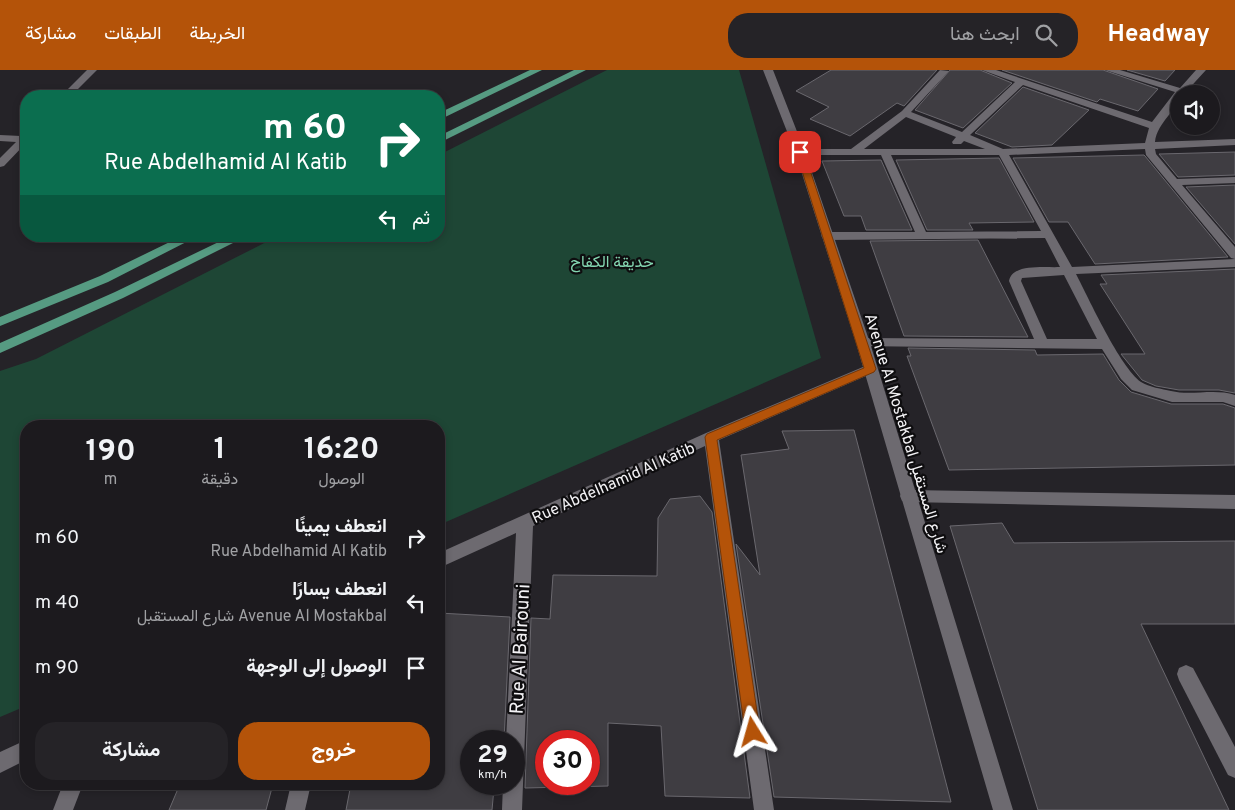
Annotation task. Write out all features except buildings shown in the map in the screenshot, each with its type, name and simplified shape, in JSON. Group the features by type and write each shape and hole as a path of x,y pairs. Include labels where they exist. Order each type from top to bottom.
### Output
{"main road":[{"path":"445,114 537,70"},
{"path":"445,137 581,70"},
{"path":"0,322 104,279 180,242"},
{"path":"0,348 119,295 229,242"}],"street":[{"path":"72,90 92,70"},
{"name":"Avenue Al Mostakbal شارع المستقبل","path":"768,70 800,152 863,343 1003,810"},
{"path":"852,153 905,113 943,70"},
{"path":"987,70 1154,126"},
{"path":"1110,70 1170,90"},
{"path":"1187,85 1201,70"},
{"path":"948,152 962,136 1022,81"},
{"path":"1170,106 1154,126 1148,144 1151,155 1235,255"},
{"path":"905,113 1002,152 1050,234 1106,344 1126,375 1137,386 1172,397 1224,396 1235,401"},
{"path":"0,138 20,138"},
{"path":"800,152 1002,152 1148,144 1235,142"},
{"path":"0,164 20,143"},
{"path":"885,153 922,235"},
{"path":"1173,182 1235,180"},
{"path":"828,236 1050,234"},
{"path":"1042,343 1015,281 1016,276 1024,273 1235,263"},
{"path":"863,343 1106,344"},
{"name":"Rue Abdelhamid Al Katib","path":"445,558 711,437 870,369"},
{"path":"711,437 764,810"},
{"path":"908,496 1235,502"},
{"name":"Rue Al Bairouni","path":"516,730 525,521"},
{"path":"1186,674 1235,768"},
{"path":"0,763 20,753"},
{"path":"63,810 71,790"},
{"path":"295,810 300,790"},
{"path":"512,810 513,795"}],"green space":[{"name":"حديقة الكفاح","path":"607,70 739,70 821,358 445,522 445,420 20,420 20,709 0,717 0,371 36,359 266,242 445,242 445,152"}],"route":[{"path":"753,732 711,437 870,369 800,152"}]}
